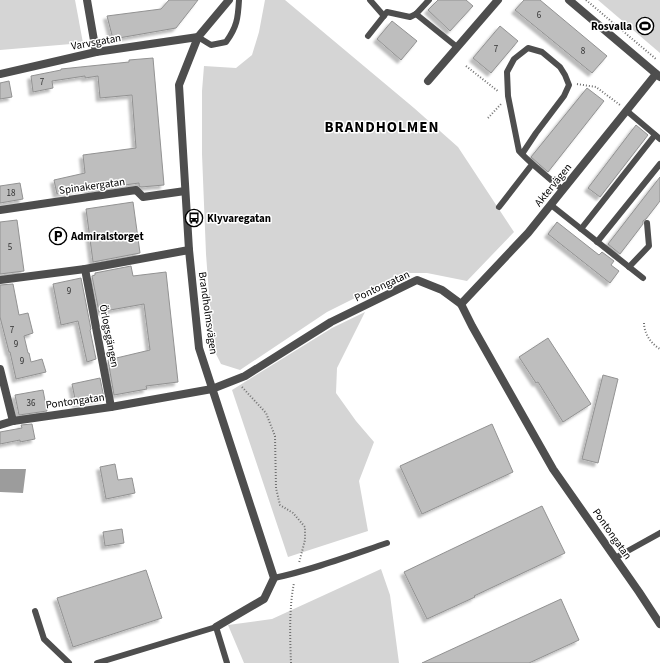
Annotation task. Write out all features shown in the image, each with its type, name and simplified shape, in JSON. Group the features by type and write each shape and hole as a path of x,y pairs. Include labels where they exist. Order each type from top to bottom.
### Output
{"street":[{"path":"87,0 96,52"},
{"name":"Brandholmsvägen","path":"229,0 198,37 179,85 189,250 199,348 274,578"},
{"path":"428,81 498,0"},
{"path":"569,0 658,76"},
{"name":"Varvsgatan","path":"0,74 96,52 198,37"},
{"name":"Aktervägen","path":"461,304 528,233 627,111 658,76"},
{"name":"Spinakergatan","path":"0,210 136,190 143,197 185,191"},
{"path":"0,280 85,269 189,250"},
{"name":"Örlogsgängen","path":"85,269 111,407"},
{"name":"Pontongatan","path":"0,425 13,421 111,407 212,388 245,376 331,322 417,280 442,290 461,304 553,469 660,624"},
{"path":"0,369 13,421"},
{"path":"216,627 264,599 274,578"}],"lane":[{"path":"198,37 211,45 226,42 233,33 237,20 239,0"},
{"path":"370,0 384,16"},
{"path":"368,36 387,12 410,17 416,14 429,0"},
{"path":"416,14 458,47"},
{"path":"522,154 564,96 569,85 566,74 560,67 542,52 528,48 514,59 508,72 507,97 518,151 530,164 563,190"},
{"path":"581,229 658,137 627,111"},
{"path":"597,242 660,164"},
{"path":"499,207 530,166"},
{"path":"551,205 643,278"},
{"path":"629,267 649,246 647,223"},
{"path":"615,558 660,533"},
{"path":"274,578 334,562 387,542"},
{"path":"35,611 44,639 69,663"},
{"path":"97,663 216,627 227,663"}],"path":[{"path":"586,0 660,62"},
{"path":"466,66 507,97 488,118"},
{"path":"569,85 576,84 596,87 627,111"},
{"path":"644,323 644,327 651,341 660,349"},
{"path":"236,379 266,413 275,436 276,488 280,505 293,513 305,527 305,540 292,591 290,637 292,663"}],"shaded area":[{"path":"0,0 75,0 83,43 0,50"},
{"path":"265,0 285,0 414,108 458,147 514,232 467,281 427,273 405,273 327,312 240,370 221,364 213,348 206,254 202,154 202,91 204,66 236,68 252,55 259,32"},
{"name":"Rosvalla","path":"598,0 660,0 660,53"},
{"path":"365,312 337,368 336,393 356,421 374,442 359,481 368,531 288,557 232,390 332,328"},
{"path":"0,469 26,469 23,493 0,492"},
{"path":"381,569 390,595 399,663 244,663 228,625 272,619"}],"building":[{"path":"169,0 198,0 176,28 113,39 107,16 161,9"},
{"path":"438,0 466,0 473,6 450,31 428,10"},
{"path":"524,0 540,0 607,56 592,73 515,10"},
{"path":"392,21 417,41 401,60 377,39"},
{"path":"500,26 518,41 491,73 473,58"},
{"path":"153,58 164,185 141,187 139,186 139,183 88,190 88,187 57,194 54,180 85,173 83,155 136,148 132,95 100,98 98,76 85,78 85,76 52,81 53,88 33,92 31,76 61,69"},
{"path":"9,81 12,97 0,99 0,83"},
{"path":"587,88 604,101 548,172 531,157"},
{"path":"636,125 648,135 600,197 588,188"},
{"path":"660,177 660,201 643,221 643,224 620,254 608,244"},
{"path":"20,183 23,199 0,203 0,186"},
{"path":"133,202 140,253 93,262 86,209"},
{"path":"17,220 24,271 0,274 0,222"},
{"path":"557,222 599,255 602,252 614,261 611,265 619,271 610,283 548,234"},
{"path":"131,266 133,276 166,272 178,382 146,386 147,389 114,395 108,360 150,350 144,304 99,312 92,276 95,275 95,273"},
{"path":"81,278 96,359 87,362 78,321 61,325 53,284"},
{"path":"13,284 19,315 28,313 33,333 24,336 31,362 42,359 46,372 16,379 0,317 0,285"},
{"path":"548,338 591,404 563,422 538,382 536,383 519,357"},
{"path":"603,375 618,379 598,463 582,459"},
{"path":"100,378 104,398 76,404 72,384"},
{"path":"43,390 47,411 19,415 15,395"},
{"path":"32,424 35,439 0,444 0,432 22,428 21,425"},
{"path":"492,424 513,472 422,514 400,466"},
{"path":"115,464 118,480 132,478 135,493 106,499 100,467"},
{"path":"542,506 565,553 427,619 404,572"},
{"path":"122,529 124,543 105,546 103,532"},
{"path":"146,570 162,618 73,647 57,598"},
{"path":"561,599 579,640 529,663 422,663"}],"place":[{"name":"Rosvalla","path":"645,26"},
{"name":"Klyvaregatan","path":"194,218"},
{"name":"Admiralstorget","path":"58,236"}],"district":[{"name":"BRANDHOLMEN","path":"382,127"}]}
